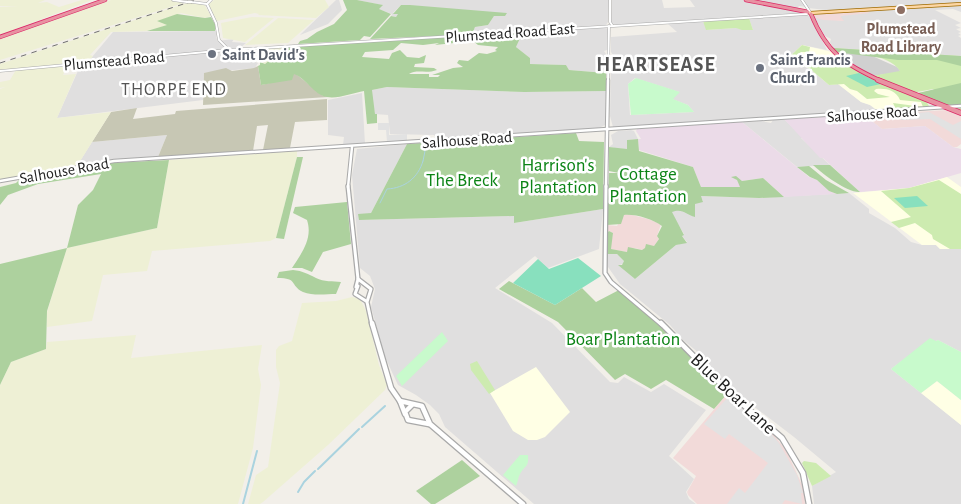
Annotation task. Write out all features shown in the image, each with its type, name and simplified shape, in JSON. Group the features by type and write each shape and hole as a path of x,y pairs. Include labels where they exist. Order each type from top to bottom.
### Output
{"highway":[{"path":"0,37 104,0"},
{"path":"746,0 809,13 829,49 847,62 880,80 936,106 961,113"}],"main road":[{"path":"809,13 961,4"}],"street":[{"path":"173,0 207,4"},
{"path":"207,4 211,0"},
{"name":"Blue Boar Lane","path":"610,0 611,26 604,266 606,276 654,317 732,395 774,429 788,446 801,467 808,488 809,504"},
{"path":"802,0 809,13"},
{"path":"207,4 216,23 219,40 228,50"},
{"name":"Plumstead Road East","path":"228,50 809,13"},
{"name":"Plumstead Road","path":"0,71 228,50"},
{"name":"Salhouse Road","path":"0,181 114,161 607,130 936,106"},
{"path":"948,108 961,106"},
{"path":"352,147 347,180 358,279 355,294 368,302"},
{"path":"358,279 370,288 368,302 382,361 391,388 400,401 408,420 430,424"},
{"path":"356,287 363,284"},
{"path":"362,297 368,294"},
{"path":"400,401 422,406 430,424 523,504"},
{"path":"405,414 408,407 414,404"},
{"path":"418,422 425,414"}],"shaded area":[{"path":"0,0 45,0 38,3 47,2 59,7 82,0 92,0 0,35 0,7 18,6 0,6"},
{"path":"111,0 169,0 187,2 0,60 0,39"},
{"path":"214,0 325,0 329,7 316,18 258,15 255,13 217,21 208,5"},
{"path":"336,0 339,0 342,10 328,24 300,35"},
{"path":"357,0 609,0 608,22 606,25 459,35 460,32 473,32 475,27 488,25 494,16 507,14 401,5 393,13 399,14 396,17 378,9 382,5"},
{"path":"612,0 662,0 664,8 695,7 690,0 743,0 804,13 617,25 611,23"},
{"path":"751,0 802,0 806,7 799,6 797,9"},
{"path":"804,0 961,0 961,3 835,11 808,8"},
{"path":"190,2 204,4 211,16 205,18 181,13 158,21 168,25 147,31 111,32 90,55 93,56 88,62 0,70 0,64"},
{"path":"961,4 961,12 953,9 935,10 961,23 955,25 961,28 956,29 961,32 958,33 961,35 958,36 961,38 961,56 833,48 830,42 831,39 825,36 814,17 843,21 840,16 865,10"},
{"path":"865,10 870,13 840,16 844,21 823,20 813,15"},
{"path":"805,14 810,16 827,50 802,45 786,60 809,68 829,84 838,84 861,102 870,105 878,111 613,127 610,116 611,62 613,55 611,52 611,37 677,32 668,24 703,21 707,30 736,28 753,30 749,18","holes":["635,78 679,92 672,99 688,105 694,112 630,115 628,84"]},
{"path":"252,17 274,18 245,42 223,38 221,23"},
{"path":"278,18 314,20 288,43 245,45"},
{"path":"604,27 608,29 607,50 604,51 606,54 606,73 569,70 566,65 530,64 530,58 516,47 519,38 534,35 534,31"},
{"path":"216,31 217,41 234,39 232,42 246,43 240,48 228,51 258,63 255,68 204,73 203,100 57,118 81,64 87,63 113,32"},
{"path":"802,45 832,52 845,63 929,106 878,111 870,105 861,102 838,84 829,85 809,68 786,60"},
{"path":"286,47 265,64 233,50"},
{"path":"836,52 870,55 897,67 901,72 872,76 855,67"},
{"path":"63,65 67,67 63,75 76,74 57,118 111,112 77,166 0,180 0,89 5,87 0,88 0,82 10,80 16,70"},
{"path":"258,66 261,85 292,78 293,74 296,74 322,95 328,97 203,105 204,73 226,68 232,71"},
{"path":"387,87 524,92 606,91 605,125 597,129 438,140 434,135 390,134 388,115 375,114 371,93 372,90"},
{"path":"362,93 365,144 343,145 344,137 328,135 328,100"},
{"path":"327,99 327,120 295,122 290,148 263,150 268,125 257,126 253,151 158,157 167,135 92,142 111,112 137,108 133,119 175,114 176,111"},
{"path":"948,110 961,115 961,144 957,147 953,147 925,126 882,129 864,115"},
{"path":"929,112 953,125 961,121 961,139 930,119 902,120 891,115"},
{"path":"864,115 882,129 925,126 953,147 961,149 961,173 909,188 860,192 823,158 820,158 784,119"},
{"path":"784,119 830,165 797,167 742,122 761,121 771,123 773,120"},
{"path":"742,122 809,177 817,180 829,191 837,194 784,197 763,178 737,180 741,187 701,187 693,167 639,150 638,139 641,139 636,131 637,129"},
{"path":"378,123 389,123 389,135 407,134 407,141 387,142 386,130 378,130"},
{"path":"618,131 634,131 638,139 627,140 627,150 609,147 613,144 611,135"},
{"path":"167,135 158,157 77,166 92,142"},
{"path":"407,144 371,213 359,220 514,216 514,223 603,209 599,249 548,268 535,256 495,288 552,323 610,382 618,383 624,377 651,392 664,384 706,410 669,456 694,479 686,492 689,499 696,504 534,504 445,427 439,414 430,405 398,385 385,357 371,307 375,289 370,276 360,268 352,175 357,149"},
{"path":"297,151 276,238 270,241 152,251 147,271 103,275 92,321 47,327 47,312 67,248 157,228 169,160"},
{"path":"947,177 961,187 961,249 940,249 936,245 922,245 853,193 909,188"},
{"path":"849,193 869,209 869,213 895,228 911,242 922,245 936,245 940,249 961,249 961,352 938,340 915,351 891,369 961,425 961,504 814,504 812,486 836,472 731,389 710,368 700,354 682,339 670,325 620,284 608,267 607,254 617,254 624,261 623,264 619,265 635,279 676,245 687,242 682,236 684,234 674,218 669,204 703,201 700,196 759,198"},
{"path":"628,214 661,224 657,236 659,239 654,246 642,250 635,248 627,252 610,249 613,233 609,231 607,233 607,225 617,226 624,215"},
{"path":"352,297 360,299 366,311 379,365 387,385 385,390 328,445 263,502 260,504 248,504 256,475 268,467 280,383 276,367 276,350 279,346 292,341 302,303 336,301"},
{"path":"136,335 131,358 262,345 258,369 261,385 253,448 238,504 0,504 0,385 11,362 46,349 47,342"},
{"path":"536,367 570,412 545,437 537,440 528,440 513,431 490,393"},
{"path":"937,381 961,400 961,425 921,393"},
{"path":"727,394 765,424 786,450 804,489 805,504 697,504 688,495 687,492 696,476 673,458"},
{"path":"728,397 764,426 779,443 797,475 803,493 801,493 802,504 785,500 782,504 727,504 739,488 745,493 768,463 729,434 725,439 704,424"}],"green space":[{"path":"343,0 357,0 383,5 379,9 391,14 370,37 364,36 360,40 298,44 300,41 334,24 347,10"},
{"path":"401,5 507,13 505,16 494,16 488,25 475,27 473,32 460,32 459,35 370,39 391,16 396,17 398,14 393,14"},
{"path":"177,14 205,18 211,17 216,26 215,31 147,31 167,25 157,21"},
{"path":"749,18 753,30 736,28 706,30 703,21"},
{"path":"534,31 534,34 529,35 520,33 521,36 516,47 530,58 530,64 566,65 569,70 606,73 606,91 524,92 387,87 372,90 377,123 367,124 364,91 341,97 322,96 294,74 292,80 261,85 258,66 260,62 265,64 287,46 494,34 500,38 493,38 490,41 507,41 502,36 508,36 507,33","holes":["473,41 478,45 498,47 495,50 497,51 487,54 479,53 468,61 459,60 457,63 463,67 453,68 432,75 440,75 438,77 429,77 429,74 409,74 437,70 434,68 414,67 415,64 424,63 426,55 419,58 407,57 400,50 392,53 389,59 362,57 365,52 393,50 401,43 423,45 439,43 435,45"]},
{"path":"802,45 810,47 809,52 800,52 799,59 818,63 819,60 824,61 825,58 813,55 838,57 851,67 926,101 929,106 927,107 896,109 893,103 923,107 921,102 900,100 896,94 887,89 876,89 874,91 890,97 867,99 844,84 829,85 809,68 786,60"},
{"path":"833,48 961,56 961,111 914,94 933,89 912,93 872,76 900,71 888,61 861,54 836,52"},
{"path":"833,48 961,56 961,66 937,60 898,60 836,52"},
{"path":"859,73 881,84 867,87 846,76"},
{"path":"636,78 680,92 673,99 688,105 694,112 631,115 628,84"},
{"path":"961,83 961,105 948,106 914,94"},
{"path":"576,133 579,141 604,142 603,209 514,223 514,216 359,220 358,214 371,213 407,144"},
{"name":"Cottage Plantation","path":"638,139 639,151 693,167 701,187 740,187 737,180 731,177 736,176 742,181 763,178 784,197 701,196 703,202 695,204 695,217 682,211 672,212 687,243 676,245 635,279 618,265 622,265 624,261 617,254 607,254 607,233 609,231 613,233 611,249 627,252 628,247 642,250 646,244 654,246 659,239 657,236 662,226 644,217 634,215 624,215 621,224 607,225 609,173 619,173 609,171 609,147 627,149 627,140"},
{"path":"297,157 303,157 284,239 276,238"},
{"path":"169,160 157,228 67,248 78,205 93,190 101,174 38,184 8,195 0,205 0,187 16,183 20,179 110,163"},
{"path":"813,165 830,165 860,192 842,186"},
{"path":"809,166 826,180 849,193 837,194 829,191 817,180 797,167"},
{"path":"939,180 961,194 961,249 950,249 933,239 932,235 915,223 899,228 891,222 911,217 881,191 909,188"},
{"path":"917,196 928,206 905,208 894,198"},
{"path":"347,202 351,244 323,252 312,272 302,268 292,268 306,245 309,233 307,220 293,213 295,207"},
{"path":"67,248 47,311 46,349 11,362 0,385 0,264"},
{"path":"578,258 601,276 555,305 513,283 538,259 549,269"},
{"path":"293,270 322,280 341,282 336,294 303,292 288,279 277,278 279,272"},
{"name":"Boar Plantation","path":"509,281 555,305 582,288 596,302 619,290 662,327 727,394 714,409 666,380 651,389 625,374 615,380 558,322 499,289"},
{"path":"442,332 448,341 402,386 396,376"},
{"path":"930,338 961,352 961,400 937,381 921,393 891,369"},
{"path":"477,361 495,390 489,394 471,370 470,364"},
{"path":"520,455 528,455 528,462 519,475 516,486 503,475"},
{"path":"462,460 480,476 435,504 431,504 416,491"},
{"path":"804,461 816,463 831,476 812,486 802,463"}],"waterway":[{"path":"380,203 387,189 400,187 410,181 418,172 425,151 422,148 423,143"},
{"path":"362,427 385,406"},
{"path":"318,469 359,429"},
{"path":"243,504 257,451"},
{"path":"298,492 304,482 315,471"}],"railway":[{"path":"0,63 196,0"}],"place":[{"name":"Plumstead Road Library","path":"901,10"},
{"name":"Saint David's","path":"212,54"},
{"name":"Saint Francis Church","path":"760,68"}],"district":[{"name":"HEARTSEASE","path":"656,64"},
{"name":"THORPE END","path":"174,89"}],"park label":[{"name":"Harrison's Plantation","path":"558,175"},
{"name":"The Breck","path":"462,179"}]}
